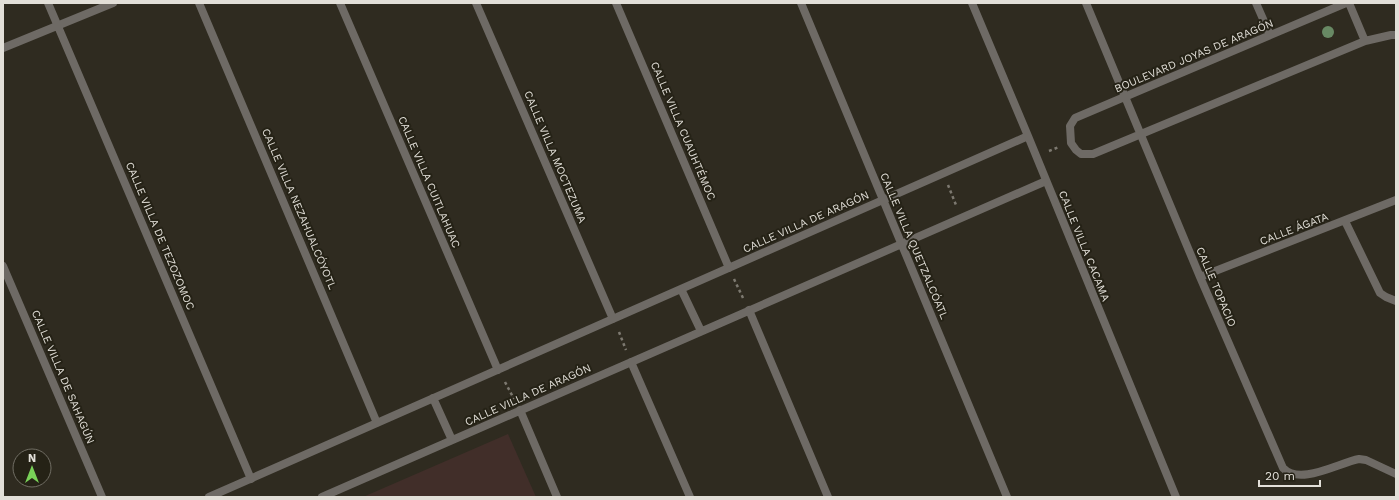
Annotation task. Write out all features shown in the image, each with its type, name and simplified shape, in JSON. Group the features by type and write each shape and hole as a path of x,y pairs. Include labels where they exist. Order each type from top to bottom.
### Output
{"street":[{"name":"CALLE VILLA DE TEZOZOMOC","path":"48,3 251,478"},
{"path":"3,48 113,3"},
{"name":"CALLE VILLA NEZAHUALCÓYOTL","path":"200,3 377,423"},
{"name":"CALLE VILLA CUITLAHUAC","path":"340,3 498,370"},
{"name":"CALLE VILLA MOCTEZUMA","path":"476,3 613,319"},
{"name":"CALLE VILLA CUAUHTÉMOC","path":"616,3 729,268"},
{"name":"CALLE VILLA QUETZALCÓATL","path":"801,3 1007,497"},
{"name":"CALLE VILLA CACAMA","path":"972,3 1176,497"},
{"name":"CALLE TOPACIO","path":"1086,3 1200,277 1283,468 1292,475 1306,476 1359,459 1366,460 1396,474"},
{"path":"1256,3 1270,34"},
{"name":"BOULEVARD JOYAS DE ARAGÓN","path":"1071,143 1070,126 1075,118 1125,98 1270,34 1348,3 1365,41"},
{"path":"1071,143 1081,154 1093,154 1365,41 1396,35"},
{"name":"CALLE VILLA DE ARAGÓN","path":"208,497 1028,136"},
{"name":"CALLE VILLA DE ARAGÓN","path":"322,497 332,495 520,410 1046,180"},
{"name":"CALLE ÁGATA","path":"1200,277 1396,200"},
{"path":"1345,221 1380,293 1396,301"},
{"name":"CALLE VILLA DE SAHAGÚN","path":"3,266 102,497"},
{"path":"681,289 701,331"},
{"path":"749,310 828,497"},
{"path":"631,362 690,497"},
{"path":"433,398 452,440"},
{"path":"520,410 557,497"}],"path":[{"path":"1036,156 1071,143"},
{"path":"943,174 961,217"},
{"path":"729,268 749,310"},
{"path":"613,319 631,362"},
{"path":"498,370 520,410"}],"shaded area":[{"path":"508,434 536,497 363,497"}]}
